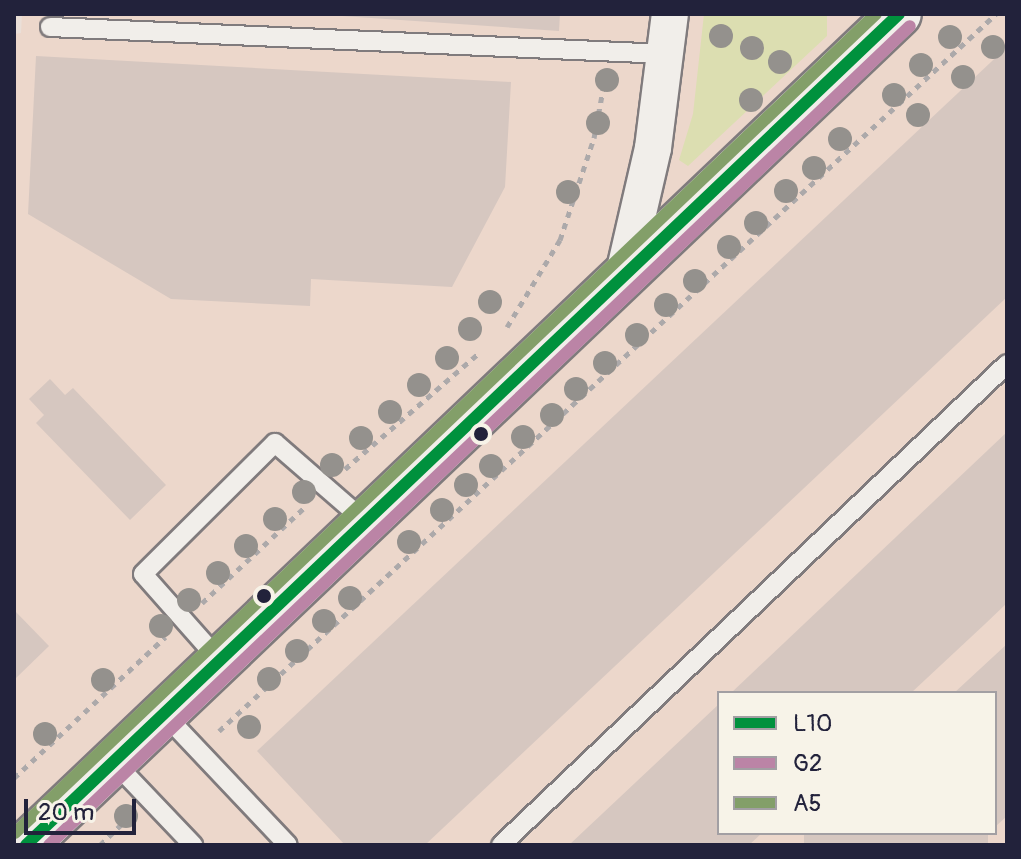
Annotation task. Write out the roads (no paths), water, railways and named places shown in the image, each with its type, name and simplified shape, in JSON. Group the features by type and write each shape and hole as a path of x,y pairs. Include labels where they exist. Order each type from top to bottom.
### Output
{"main road":[{"path":"26,845 899,14"}],"street":[{"path":"623,278 646,184 667,54 670,14"}],"lane":[{"path":"50,27 667,54"},
{"path":"501,845 1007,364"},
{"path":"220,661 143,574 275,443 367,523"},
{"path":"164,714 288,845"},
{"path":"114,762 193,845"}]}
